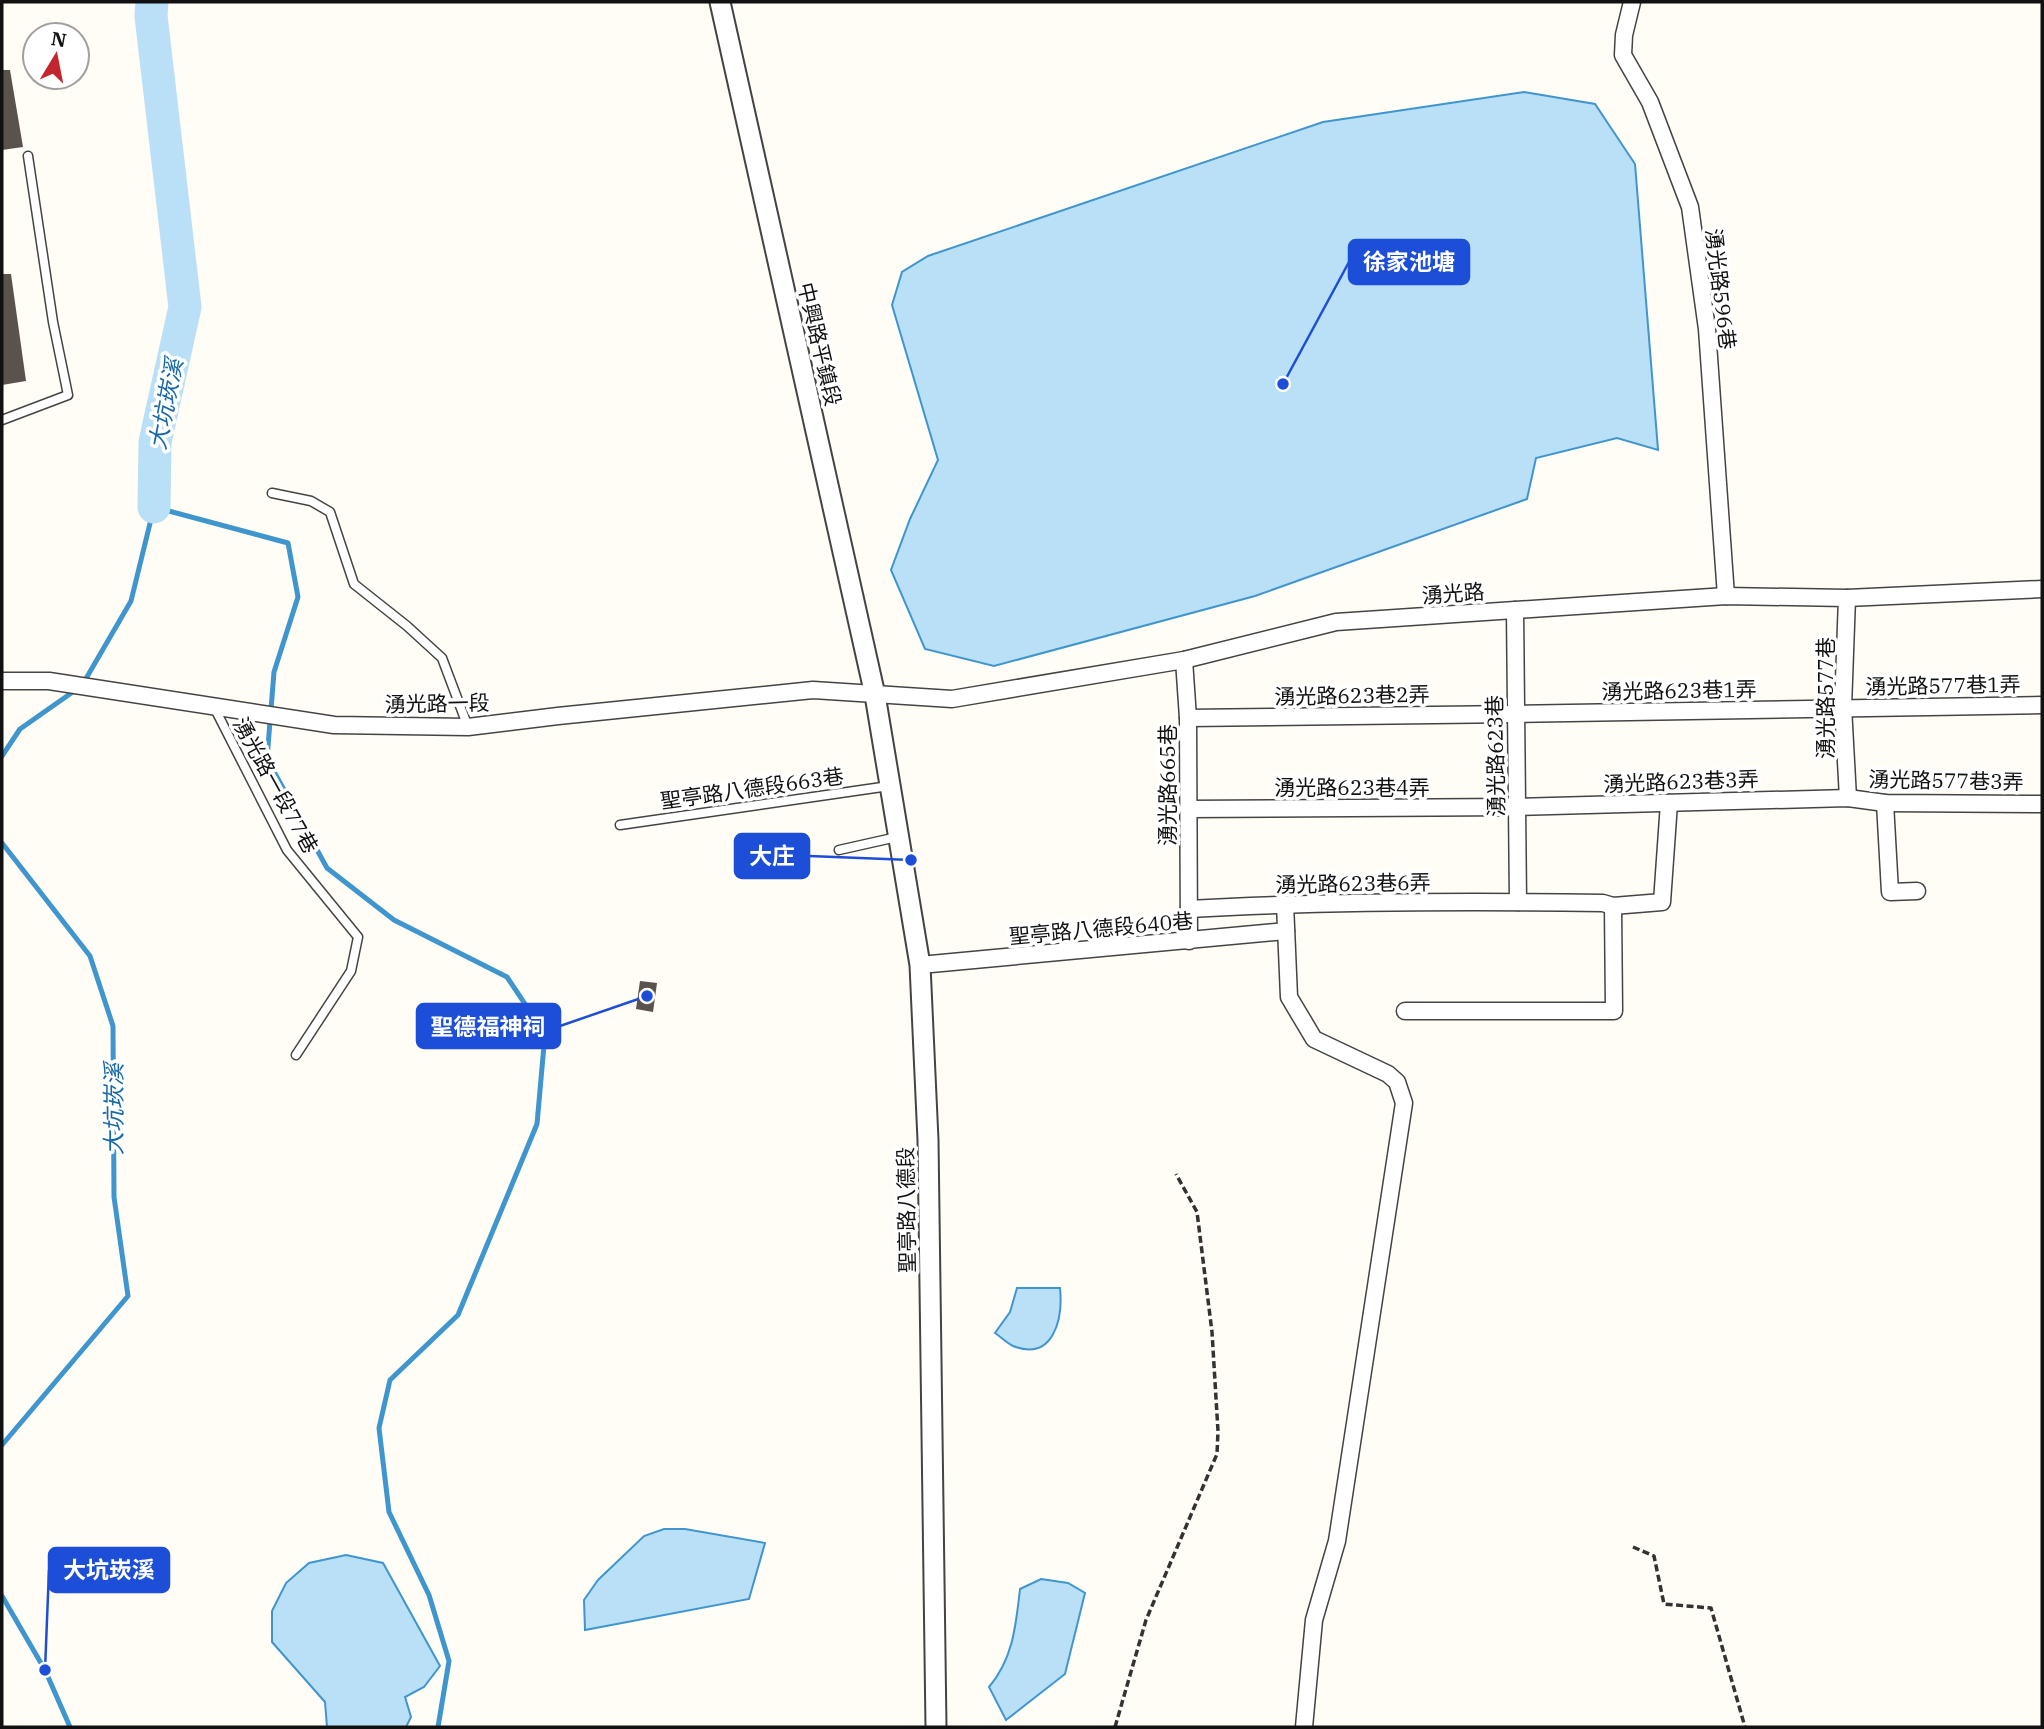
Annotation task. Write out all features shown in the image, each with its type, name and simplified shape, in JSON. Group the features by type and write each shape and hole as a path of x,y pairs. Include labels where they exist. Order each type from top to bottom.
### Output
{"street":[{"name":"中興路平鎮段","path":"720,2 874,695"},
{"name":"湧光路596巷","path":"1632,2 1624,35 1623,55 1650,102 1690,207 1707,329 1726,596"},
{"name":"湧光路","path":"874,695 952,699 1184,660 1336,622 1726,596 1847,598 2042,589"},
{"name":"湧光路577巷","path":"1847,598 1843,707 1848,798"},
{"name":"湧光路623巷","path":"1515,610 1518,902"},
{"name":"湧光路665巷","path":"1184,660 1188,718 1189,941"},
{"name":"湧光路一段","path":"2,681 48,681 334,725 468,727 813,690 874,695"},
{"name":"聖亭路八德段","path":"874,695 920,965 928,1140 936,1727"},
{"name":"湧光路577巷1弄","path":"1843,707 2042,705"},
{"name":"湧光路623巷1弄","path":"1515,715 1843,707"},
{"name":"湧光路623巷2弄","path":"1188,718 1515,715"},
{"name":"湧光路623巷3弄","path":"1517,807 1848,798"},
{"name":"湧光路577巷3弄","path":"1848,798 1885,803 2042,804"},
{"name":"湧光路623巷6弄","path":"1189,909 1285,904 1518,902 1603,903 1613,906 1662,902 1669,803"},
{"path":"1885,803 1890,892 1917,891"},
{"name":"湧光路623巷4弄","path":"1188,809 1517,807"},
{"path":"1285,904 1289,997 1314,1040 1388,1074 1397,1082 1405,1103 1336,1541 1314,1620 1304,1727"},
{"path":"1405,1011 1614,1011 1613,906"},
{"name":"聖亭路八德段640巷","path":"920,965 1286,931"}],"lane":[{"path":"2,420 68,395 53,322 28,156"},
{"path":"272,493 311,500 330,512 354,584 442,658 468,727"},
{"name":"湧光路一段77巷","path":"214,707 286,850 358,937 351,971 296,1055"},
{"name":"聖亭路八德段663巷","path":"620,825 889,786"},
{"path":"839,850 900,836"}],"path":[{"path":"1115,1727 1146,1620 1217,1454 1212,1332 1197,1212 1176,1174"},
{"path":"1633,1547 1654,1556 1664,1604 1711,1608 1745,1727"}],"water":[{"path":"1524,92 1595,104 1635,164 1658,450 1617,438 1536,458 1527,499 1255,596 994,666 925,649 891,570 910,519 938,460 892,305 902,272 928,256 1323,122"},
{"path":"1017,1288 1060,1288 1057,1324 1047,1343 1038,1348 1013,1346 995,1333 1010,1312"},
{"path":"664,1529 685,1529 765,1543 749,1599 585,1630 584,1600 598,1580 644,1536"},
{"path":"346,1555 383,1563 440,1666 424,1687 405,1697 411,1717 406,1727 327,1727 325,1702 272,1642 272,1611 286,1583 309,1563"},
{"path":"1041,1579 1068,1583 1085,1593 1065,1674 1006,1720 989,1687 1008,1653 1015,1628 1020,1589"}],"building":[{"path":"2,70 10,70 23,147 2,150"},
{"path":"2,274 11,274 26,381 2,385"},
{"path":"640,981 657,983 653,1012 636,1009"}],"waterway":[{"name":"大坑崁溪","path":"152,2 151,16 185,307 155,442 154,507"},
{"path":"84,682 131,601 154,507 288,543 298,597 274,672 267,759 327,868 394,920 507,977 545,1034 537,1124 458,1315 390,1380 379,1428 389,1512 429,1595 449,1661 438,1727"},
{"name":"大坑崁溪","path":"2,756 20,729 77,689"},
{"name":"大坑崁溪","path":"2,843 90,956 113,1026 114,1197 128,1296 2,1445"},
{"name":"大坑崁溪","path":"2,1596 45,1670 70,1727"}],"place":[{"name":"徐家池塘","path":"1283,384"},
{"name":"大庄","path":"911,860"},
{"name":"聖德福神祠","path":"647,996"},
{"name":"大坑崁溪","path":"45,1670"}]}
